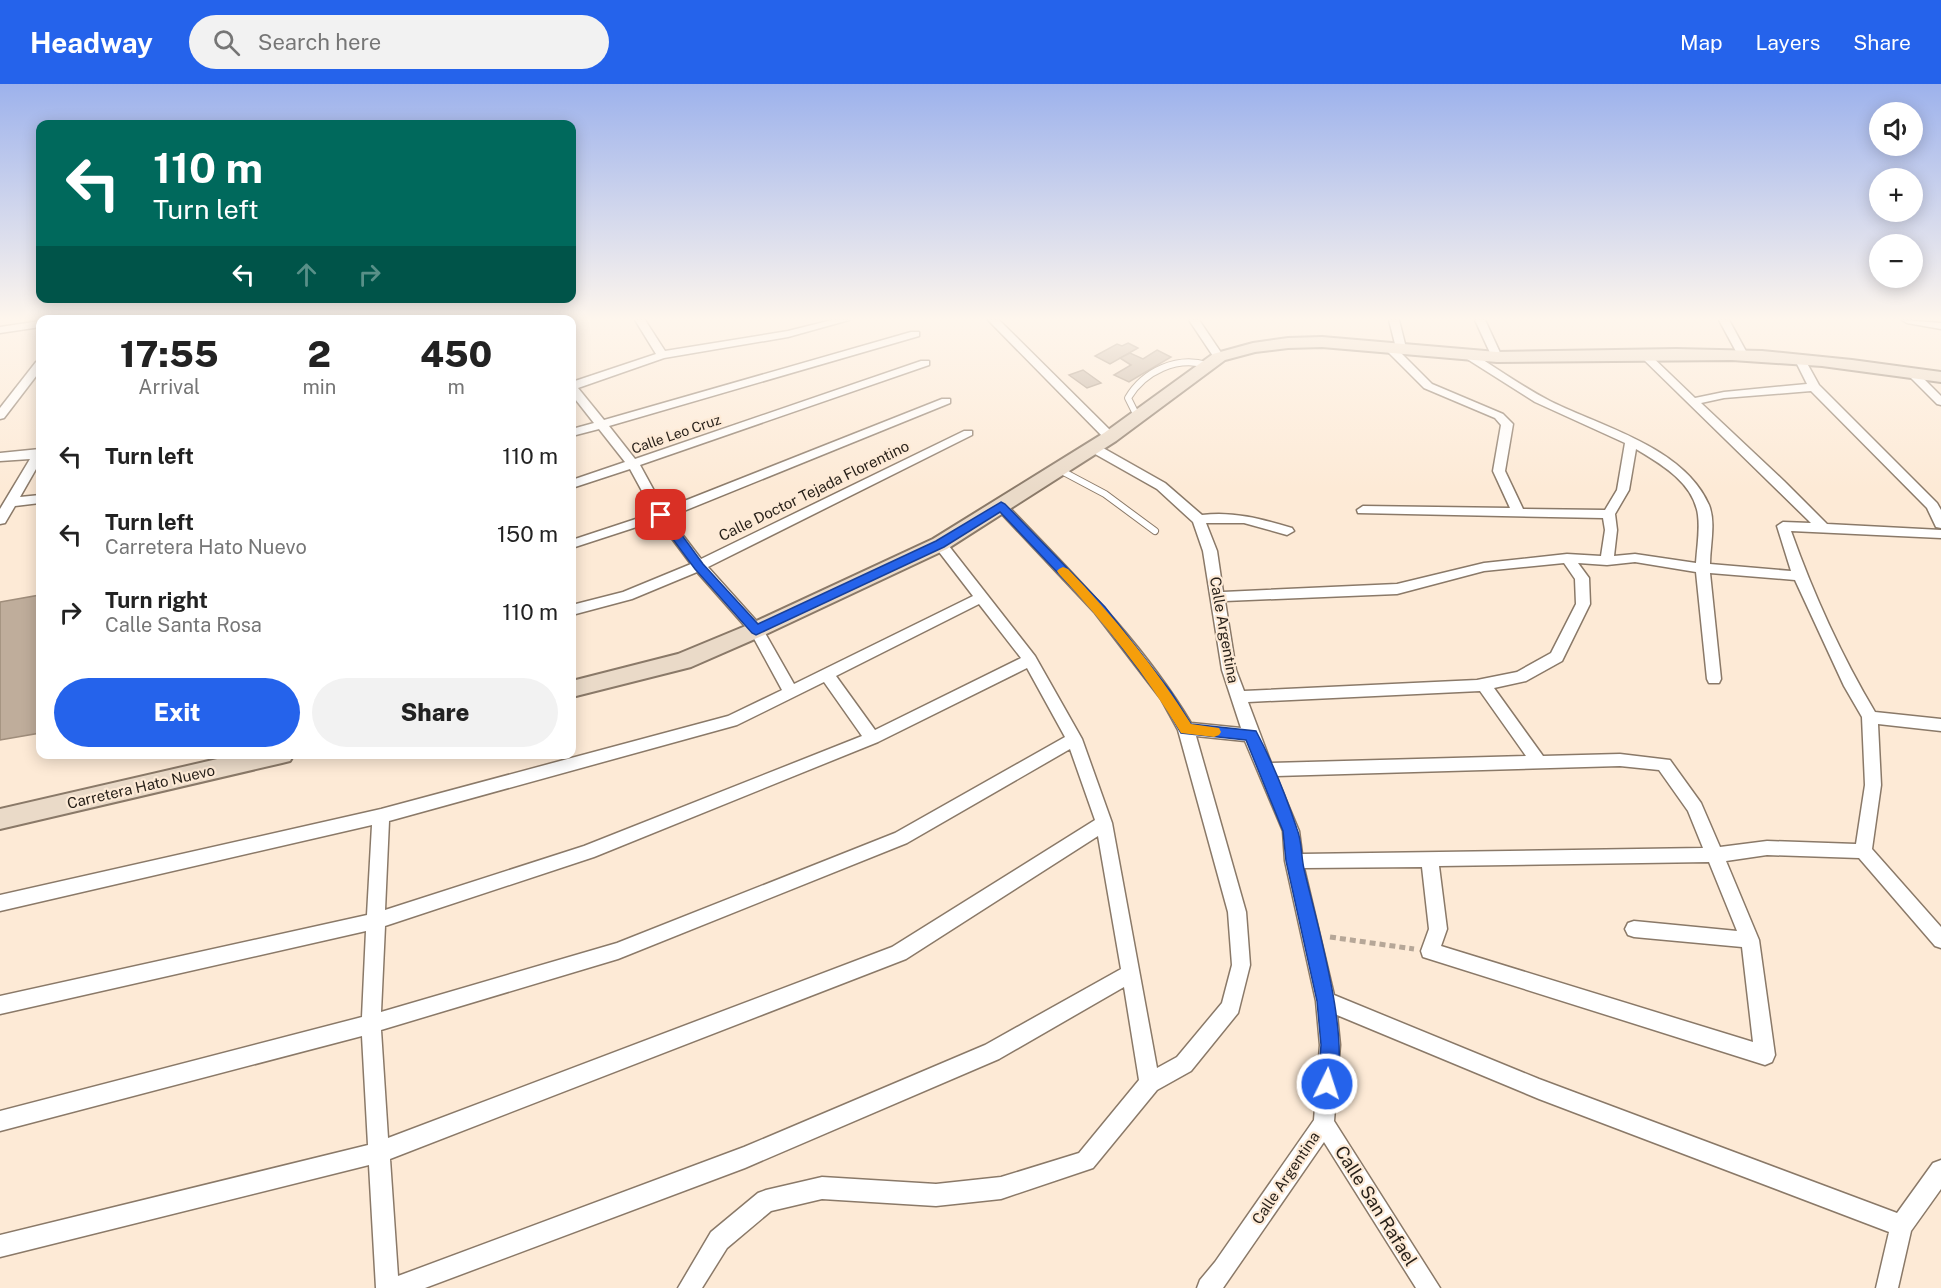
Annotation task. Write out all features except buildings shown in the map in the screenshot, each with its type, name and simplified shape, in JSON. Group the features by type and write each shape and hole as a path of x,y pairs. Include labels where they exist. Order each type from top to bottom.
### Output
{"main road":[{"path":"576,688 683,661 756,630 940,544 1110,437 1193,376"},
{"name":"Carretera Hato Nuevo","path":"0,819 221,762 244,759"}],"street":[{"path":"0,416 31,376"},
{"path":"576,386 602,376"},
{"path":"576,432 769,376"},
{"name":"Calle Leo Cruz","path":"576,483 887,376"},
{"path":"1049,376 1110,437"},
{"path":"1419,376 1428,386 1499,417 1507,424 1499,471 1519,513"},
{"path":"1503,376 1548,404 1631,442 1678,470 1695,490 1703,506 1706,530 1703,568 1714,679"},
{"path":"1666,376 1750,452 1824,529"},
{"path":"1808,376 1814,387 1933,506 1941,524"},
{"path":"1915,376 1941,402"},
{"path":"1692,402 1724,395 1814,387"},
{"path":"576,392 633,464 661,515 699,566 756,630 791,692"},
{"path":"576,543 661,515 946,401"},
{"name":"Calle Doctor Tejada Florentino","path":"576,609 627,596 699,566 968,433"},
{"path":"1608,561 1611,530 1609,514 1623,490 1631,442"},
{"name":"Calle Argentina","path":"1092,447 1161,486 1199,520 1210,551 1228,670 1251,735 1291,831 1294,861 1326,1001 1330,1045 1324,1123 1223,1270 1208,1288"},
{"path":"0,457 36,454"},
{"path":"0,520 36,459"},
{"path":"13,501 36,499"},
{"path":"689,1288 719,1239 766,1201 822,1188 936,1195 1001,1188 1086,1161 1150,1083 1184,1064 1231,1007 1241,965 1237,912 1186,729 1166,695 1100,610 1001,506"},
{"path":"1363,510 1609,514"},
{"path":"1199,520 1219,516 1240,517 1287,531"},
{"path":"1863,851 1873,785 1870,717 1852,686 1800,576 1783,526 1941,534"},
{"path":"940,544 1030,660 1074,739 1104,823 1150,1083"},
{"path":"1217,597 1397,589 1484,567 1567,558 1608,561 1635,558 1703,568 1800,576"},
{"path":"1237,697 1484,685 1521,677 1557,657 1583,604 1582,578 1567,558"},
{"path":"0,903 381,816 732,721 980,598"},
{"path":"0,1005 376,921 588,852 872,738 1030,660"},
{"path":"827,674 872,738"},
{"path":"1484,685 1539,763"},
{"path":"1870,717 1941,725"},
{"path":"1186,729 1251,735"},
{"path":"0,1121 371,1024 618,951 901,838 1074,739"},
{"path":"1267,770 1620,760 1664,764 1695,808 1749,940 1765,1054 1430,951 1438,929 1430,860"},
{"path":"381,816 371,1024 387,1288"},
{"path":"0,1246 377,1152 899,953 1104,823"},
{"path":"1294,861 1713,855 1767,848 1863,851 1932,920 1941,940"},
{"path":"1634,929 1749,940"},
{"path":"395,1288 745,1157 992,1052 1131,973"},
{"path":"1326,1001 1539,1089 1902,1226"},
{"name":"Calle San Rafael","path":"1324,1123 1429,1288"},
{"path":"1887,1288 1902,1226 1941,1171"}],"lane":[{"path":"1138,418 1128,398 1133,387 1151,376"},
{"path":"1058,469 1105,494 1155,531"}],"path":[{"path":"1310,934 1430,951"}],"slow traffic":[{"path":"1063,571 1100,610 1133,651 1166,695 1186,729 1214,732"}],"route":[{"path":"661,515 699,566 756,630 940,544 1001,506 1100,610 1166,695 1186,729 1251,735 1291,831 1294,861 1326,1001 1330,1045 1327,1084"}]}
